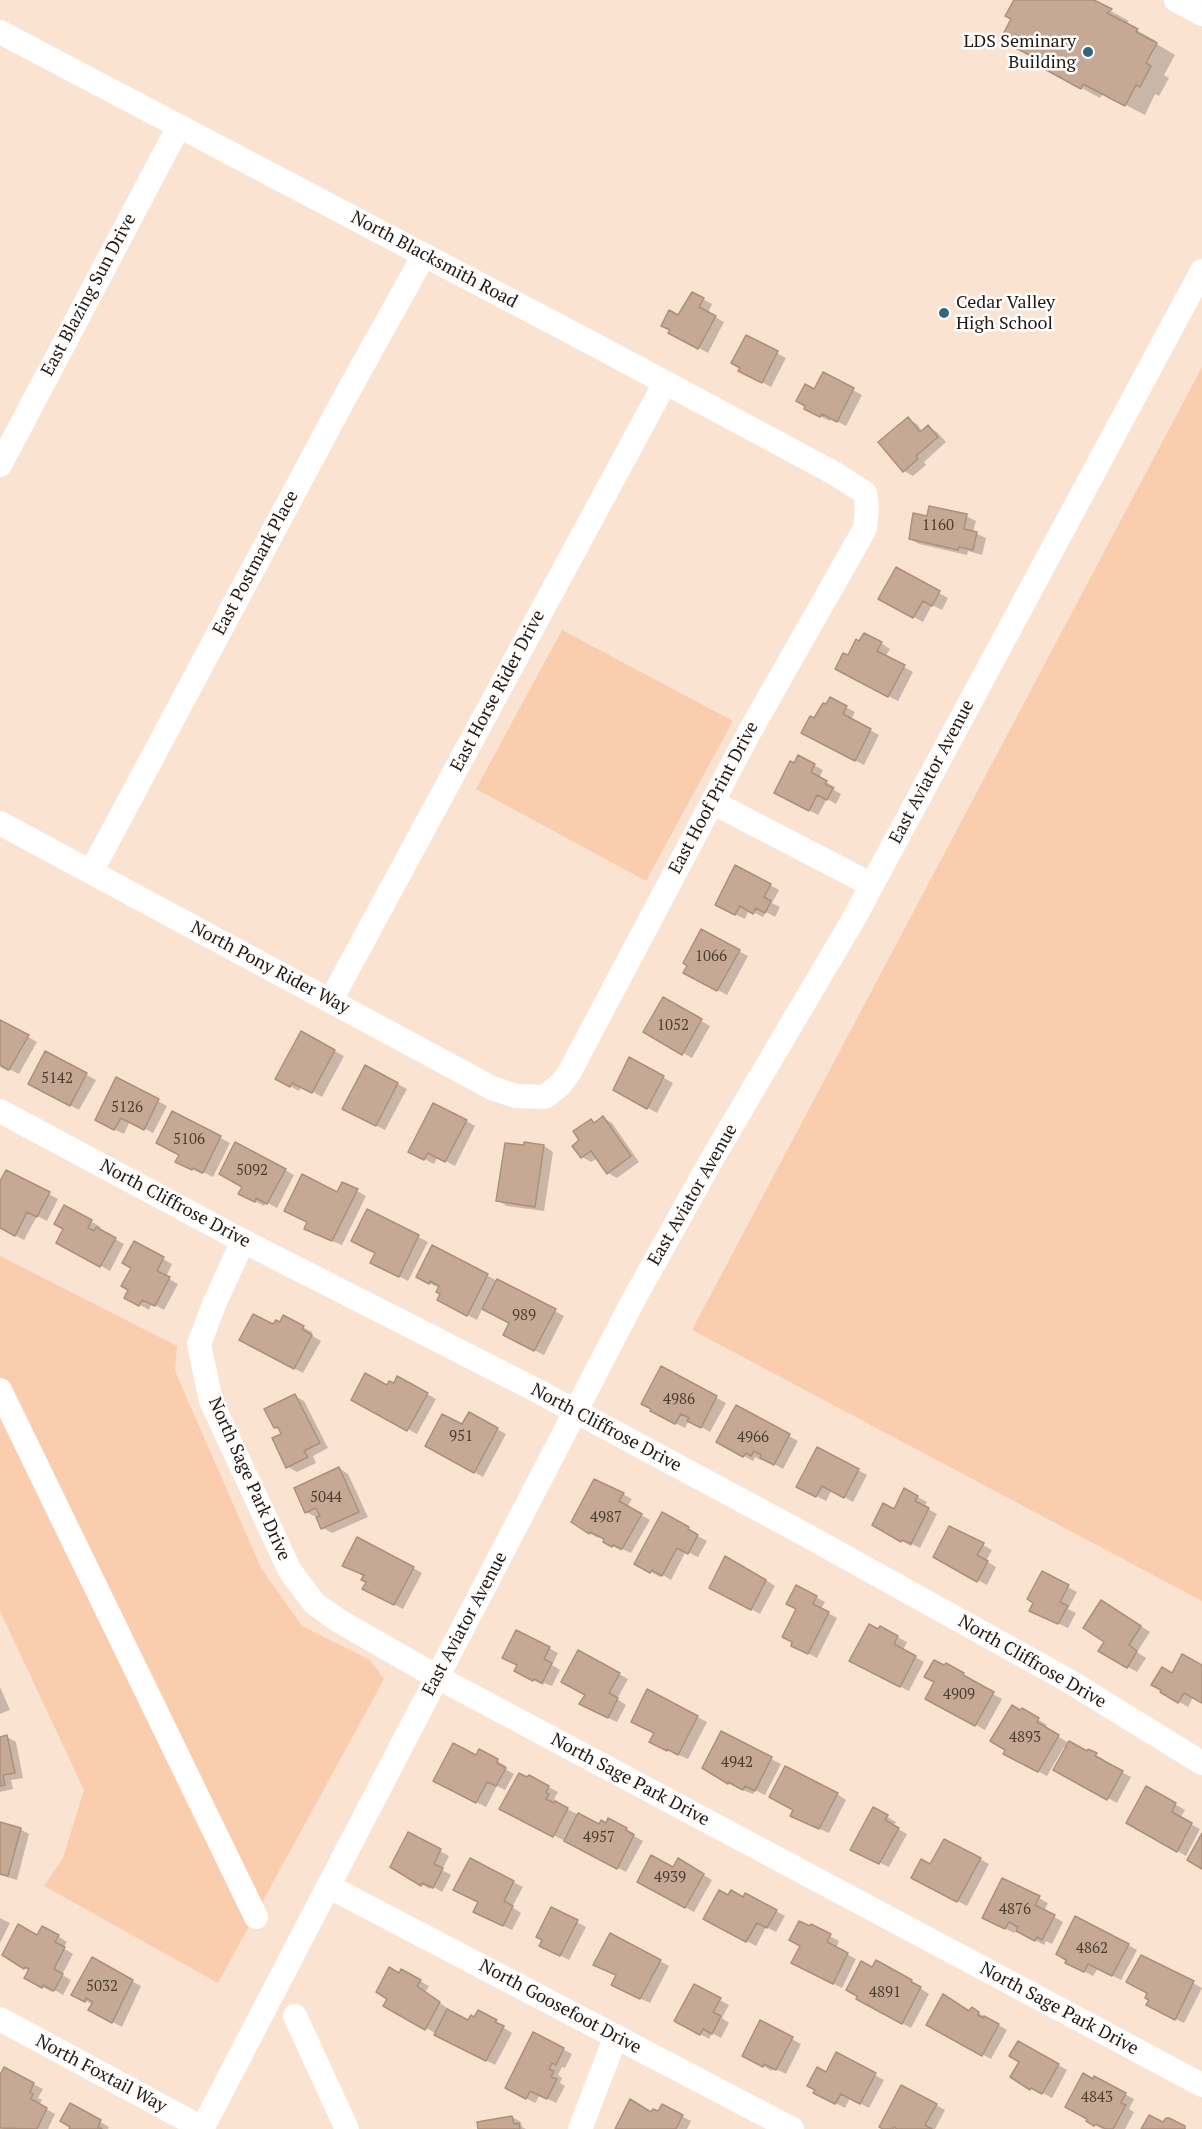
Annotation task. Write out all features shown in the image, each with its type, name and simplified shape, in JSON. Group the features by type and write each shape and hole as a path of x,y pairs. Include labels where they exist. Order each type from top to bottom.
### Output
{"street":[{"path":"1176,0 1202,14"},
{"name":"North Blacksmith Road","path":"0,32 834,473 865,493"},
{"name":"East Blazing Sun Drive","path":"0,465 179,126"},
{"name":"East Postmark Place","path":"91,872 333,418 424,255"},
{"name":"East Aviator Avenue","path":"202,2128 681,1213 805,1004 872,885 1202,271"},
{"name":"East Horse Rider Drive","path":"331,1000 665,383"},
{"name":"East Hoof Print Drive","path":"545,1096 561,1084 569,1073 712,802 865,528 867,509 865,493"},
{"path":"712,802 872,885"},
{"name":"North Pony Rider Way","path":"0,823 492,1088 516,1096 545,1096"},
{"name":"North Cliffrose Drive","path":"0,1111 243,1241 576,1411 795,1529 1049,1670 1202,1763"},
{"name":"North Sage Park Drive","path":"243,1241 199,1344 211,1401 290,1571 314,1603 339,1621 437,1677 1202,2085"},
{"path":"0,1390 256,1917"},
{"name":"North Goosefoot Drive","path":"328,1886 792,2129"},
{"path":"295,2016 347,2129"},
{"name":"North Foxtail Way","path":"0,2019 202,2128"},
{"path":"580,2129 616,2036"}],"shaded area":[{"path":"1202,367 1202,1601 692,1330"},
{"path":"562,630 733,721 646,881 476,789"},
{"path":"0,1256 177,1346 175,1371 261,1568 302,1626 370,1660 384,1679 218,1983 44,1886 63,1858 84,1790 0,1611"}],"building":[{"name":"LDS Seminary Building","path":"1014,0 1094,0 1112,9 1107,13 1138,29 1136,32 1157,43 1146,63 1151,66 1140,87 1136,85 1125,106 1083,84 1081,89 1039,66 1041,61 1000,40 1011,19 1005,16"},
{"path":"692,292 704,298 699,307 716,316 698,349 668,333 670,330 661,326 669,310 678,315"},
{"path":"746,335 778,351 762,383 738,371 740,368 731,363"},
{"path":"823,372 854,388 837,422 822,414 820,417 804,409 805,406 796,401 805,384 814,389"},
{"path":"908,417 920,432 928,425 938,437 916,456 918,459 903,472 878,442"},
{"path":"929,506 967,514 964,529 977,532 973,550 959,547 958,550 909,539 913,513 927,516"},
{"path":"896,567 940,591 932,606 923,601 913,618 878,599"},
{"path":"864,633 882,642 877,651 905,665 888,697 835,669 843,653 848,655 856,639 859,641"},
{"path":"830,697 847,706 843,714 871,729 855,761 801,733 810,716 814,718 823,703 826,704"},
{"path":"798,755 815,764 811,772 827,781 825,784 833,788 827,800 817,795 809,811 774,793 790,761 794,763"},
{"path":"735,865 771,884 764,897 771,901 765,913 756,908 753,914 740,906 735,915 715,905"},
{"path":"701,929 740,950 717,991 683,973 687,966 683,963"},
{"path":"663,997 702,1019 682,1055 643,1032"},
{"path":"0,1020 29,1035 9,1070 0,1065"},
{"path":"301,1031 335,1050 312,1093 292,1083 290,1087 275,1079"},
{"path":"45,1051 87,1073 70,1106 28,1084"},
{"path":"629,1057 664,1076 647,1109 613,1090"},
{"path":"365,1065 398,1083 376,1126 342,1109"},
{"path":"116,1077 159,1099 144,1130 121,1118 114,1130 95,1120"},
{"path":"433,1103 467,1120 445,1162 428,1153 424,1160 408,1152"},
{"path":"172,1111 221,1136 203,1173 175,1162 179,1155 156,1143"},
{"path":"603,1116 631,1156 607,1174 591,1151 581,1158 572,1146 579,1140 573,1131 591,1119 594,1123"},
{"path":"235,1142 286,1169 267,1204 256,1198 255,1202 238,1194 242,1187 219,1174"},
{"path":"524,1142 544,1145 535,1207 496,1201 505,1143 524,1145"},
{"path":"6,1170 50,1192 37,1217 27,1212 15,1236 0,1228 0,1181"},
{"path":"302,1174 337,1192 342,1182 358,1189 332,1241 304,1229 307,1222 284,1211"},
{"path":"64,1205 92,1220 88,1228 94,1231 96,1227 116,1238 100,1267 56,1243 63,1229 54,1224"},
{"path":"367,1209 419,1235 399,1277 370,1263 375,1253 351,1241"},
{"path":"134,1241 164,1257 157,1271 170,1277 155,1306 142,1300 139,1306 124,1298 128,1290 121,1286 131,1268 122,1263"},
{"path":"432,1245 488,1274 467,1316 437,1300 440,1294 436,1292 439,1286 416,1277"},
{"path":"497,1279 556,1309 534,1351 503,1335 509,1323 482,1309"},
{"path":"253,1314 273,1324 276,1320 280,1322 283,1315 304,1326 302,1329 312,1335 294,1369 239,1340"},
{"path":"661,1366 717,1396 701,1428 687,1421 689,1418 681,1414 675,1424 641,1404"},
{"path":"365,1373 387,1385 389,1381 394,1383 397,1376 428,1393 407,1431 351,1400"},
{"path":"295,1394 320,1443 304,1451 308,1457 286,1468 272,1438 281,1434 278,1427 274,1428 264,1409"},
{"path":"736,1405 790,1434 774,1465 760,1458 761,1455 754,1451 751,1456 746,1453 743,1457 716,1442"},
{"path":"469,1412 498,1428 474,1473 425,1446 442,1414 462,1424"},
{"path":"817,1447 859,1469 844,1498 822,1486 816,1497 796,1487"},
{"path":"339,1467 359,1512 321,1529 316,1517 320,1516 316,1508 305,1513 294,1488"},
{"path":"594,1479 624,1493 619,1501 642,1514 622,1549 613,1545 612,1547 603,1542 604,1539 590,1532 589,1534 571,1522"},
{"path":"904,1488 918,1496 915,1501 929,1508 911,1544 902,1540 901,1542 872,1525 883,1503 894,1509"},
{"path":"662,1512 689,1527 688,1529 698,1535 688,1554 677,1548 662,1576 652,1570 650,1573 634,1564"},
{"path":"949,1526 984,1543 977,1555 988,1561 977,1582 933,1557"},
{"path":"357,1537 414,1567 394,1605 362,1589 366,1582 361,1580 364,1575 342,1566"},
{"path":"725,1556 766,1580 751,1610 709,1588"},
{"path":"1042,1571 1069,1585 1060,1602 1068,1606 1058,1624 1029,1611 1033,1603 1027,1599"},
{"path":"796,1585 817,1596 813,1604 829,1612 808,1654 791,1646 792,1642 782,1637 796,1609 786,1604"},
{"path":"1101,1600 1141,1626 1129,1645 1137,1651 1127,1668 1098,1651 1104,1642 1083,1628"},
{"path":"869,1624 878,1629 880,1626 898,1636 894,1644 916,1656 900,1687 849,1661"},
{"path":"516,1630 550,1647 544,1659 552,1663 542,1683 514,1671 517,1665 502,1658"},
{"path":"578,1650 620,1673 609,1693 618,1698 608,1718 579,1704 585,1695 561,1682"},
{"path":"1182,1654 1202,1665 1202,1703 1184,1693 1178,1703 1151,1685 1162,1667 1172,1673"},
{"path":"934,1660 944,1665 946,1663 994,1692 975,1726 925,1699 934,1682 924,1677"},
{"path":"647,1689 698,1716 678,1755 649,1742 654,1733 631,1722"},
{"path":"1012,1705 1039,1718 1037,1722 1059,1735 1038,1772 1003,1754 1005,1750 990,1741"},
{"path":"721,1731 772,1757 755,1791 745,1786 743,1790 728,1782 728,1784 702,1768"},
{"path":"7,1735 15,1773 3,1775 5,1785 0,1786 0,1737"},
{"path":"1069,1741 1087,1751 1088,1749 1097,1753 1095,1756 1123,1771 1107,1800 1053,1770"},
{"path":"453,1743 476,1755 479,1749 498,1759 497,1763 506,1768 496,1786 487,1782 476,1803 433,1781"},
{"path":"785,1766 838,1793 819,1829 790,1816 793,1810 769,1797"},
{"path":"519,1773 527,1777 529,1775 549,1786 546,1799 568,1808 553,1837 499,1809"},
{"path":"1146,1786 1176,1803 1172,1812 1192,1823 1177,1852 1126,1823"},
{"path":"873,1807 888,1815 885,1820 899,1828 879,1864 850,1850"},
{"path":"578,1813 599,1824 601,1820 606,1823 608,1818 627,1828 626,1830 634,1835 617,1869 564,1841"},
{"path":"0,1822 21,1828 8,1876 0,1874"},
{"path":"408,1832 441,1849 434,1864 443,1868 433,1888 422,1883 421,1886 390,1867"},
{"path":"1202,1833 1202,1869 1187,1860"},
{"path":"944,1839 981,1858 957,1902 911,1878 921,1859 930,1864"},
{"path":"651,1855 673,1867 678,1858 704,1874 685,1908 637,1882"},
{"path":"470,1858 514,1881 504,1901 513,1906 503,1926 473,1912 478,1902 453,1890"},
{"path":"1002,1878 1040,1896 1035,1905 1055,1915 1042,1940 1037,1937 1035,1941 1016,1931 1018,1927 1009,1922 1005,1929 982,1918"},
{"path":"719,1890 728,1895 731,1890 743,1897 745,1893 777,1910 767,1928 757,1923 746,1942 703,1919"},
{"path":"551,1907 578,1920 560,1956 539,1946 542,1940 536,1937"},
{"path":"1075,1916 1129,1944 1112,1976 1088,1964 1084,1972 1065,1963 1066,1960 1056,1954"},
{"path":"799,1921 831,1934 827,1942 848,1953 833,1984 791,1963 800,1946 789,1940"},
{"path":"18,1924 37,1935 42,1926 59,1935 55,1942 65,1947 54,1969 63,1974 54,1991 43,1985 42,1988 24,1978 29,1969 25,1967 24,1969 2,1955"},
{"path":"610,1933 661,1960 640,1999 611,1985 616,1975 593,1965"},
{"path":"1141,1955 1194,1981 1175,2020 1146,2005 1149,2000 1145,1998 1147,1993 1126,1982"},
{"path":"92,1957 133,1980 112,2023 88,2010 93,2002 86,1998 85,2002 71,1995"},
{"path":"876,1960 921,1987 902,2024 856,1999 857,1996 846,1990 861,1961 872,1967"},
{"path":"389,1967 399,1973 401,1969 421,1980 417,1986 440,2002 425,2030 383,2006 387,1999 376,1992"},
{"path":"694,1984 721,1998 713,2012 721,2016 712,2034 703,2029 700,2035 674,2021"},
{"path":"943,1994 969,2011 972,2007 979,2012 978,2015 999,2024 982,2056 926,2025"},
{"path":"447,2009 468,2020 471,2015 474,2017 478,2010 504,2026 486,2061 434,2035"},
{"path":"760,2020 793,2037 776,2070 764,2064 763,2067 742,2056"},
{"path":"533,2032 564,2048 556,2065 552,2063 549,2069 554,2071 551,2077 557,2079 547,2099 530,2091 526,2099 505,2088"},
{"path":"1018,2041 1059,2064 1042,2094 1031,2088 1030,2090 1010,2077 1019,2062 1009,2056"},
{"path":"836,2052 876,2073 860,2104 841,2094 835,2104 813,2093 815,2090 807,2086 817,2067 826,2072"},
{"path":"4,2067 34,2083 30,2092 33,2094 31,2099 47,2108 37,2129 0,2128 0,2075"},
{"path":"1083,2073 1093,2079 1094,2076 1126,2093 1121,2103 1126,2105 1113,2129 1106,2129 1096,2124 1094,2126 1086,2121 1087,2119 1065,2107"},
{"path":"901,2085 937,2104 925,2125 932,2129 897,2129 894,2127 883,2129 879,2127"},
{"path":"630,2099 651,2112 653,2109 658,2111 662,2104 683,2115 676,2129 615,2129"},
{"path":"70,2103 101,2120 98,2127 102,2129 69,2129 70,2127 60,2121"},
{"path":"1149,2115 1163,2122 1169,2118 1185,2126 1185,2129 1141,2129"},
{"path":"512,2116 514,2124 519,2123 520,2129 478,2129 477,2122"}],"place":[{"name":"LDS Seminary Building","path":"1088,52"},
{"name":"Cedar Valley High School","path":"944,313"}]}
